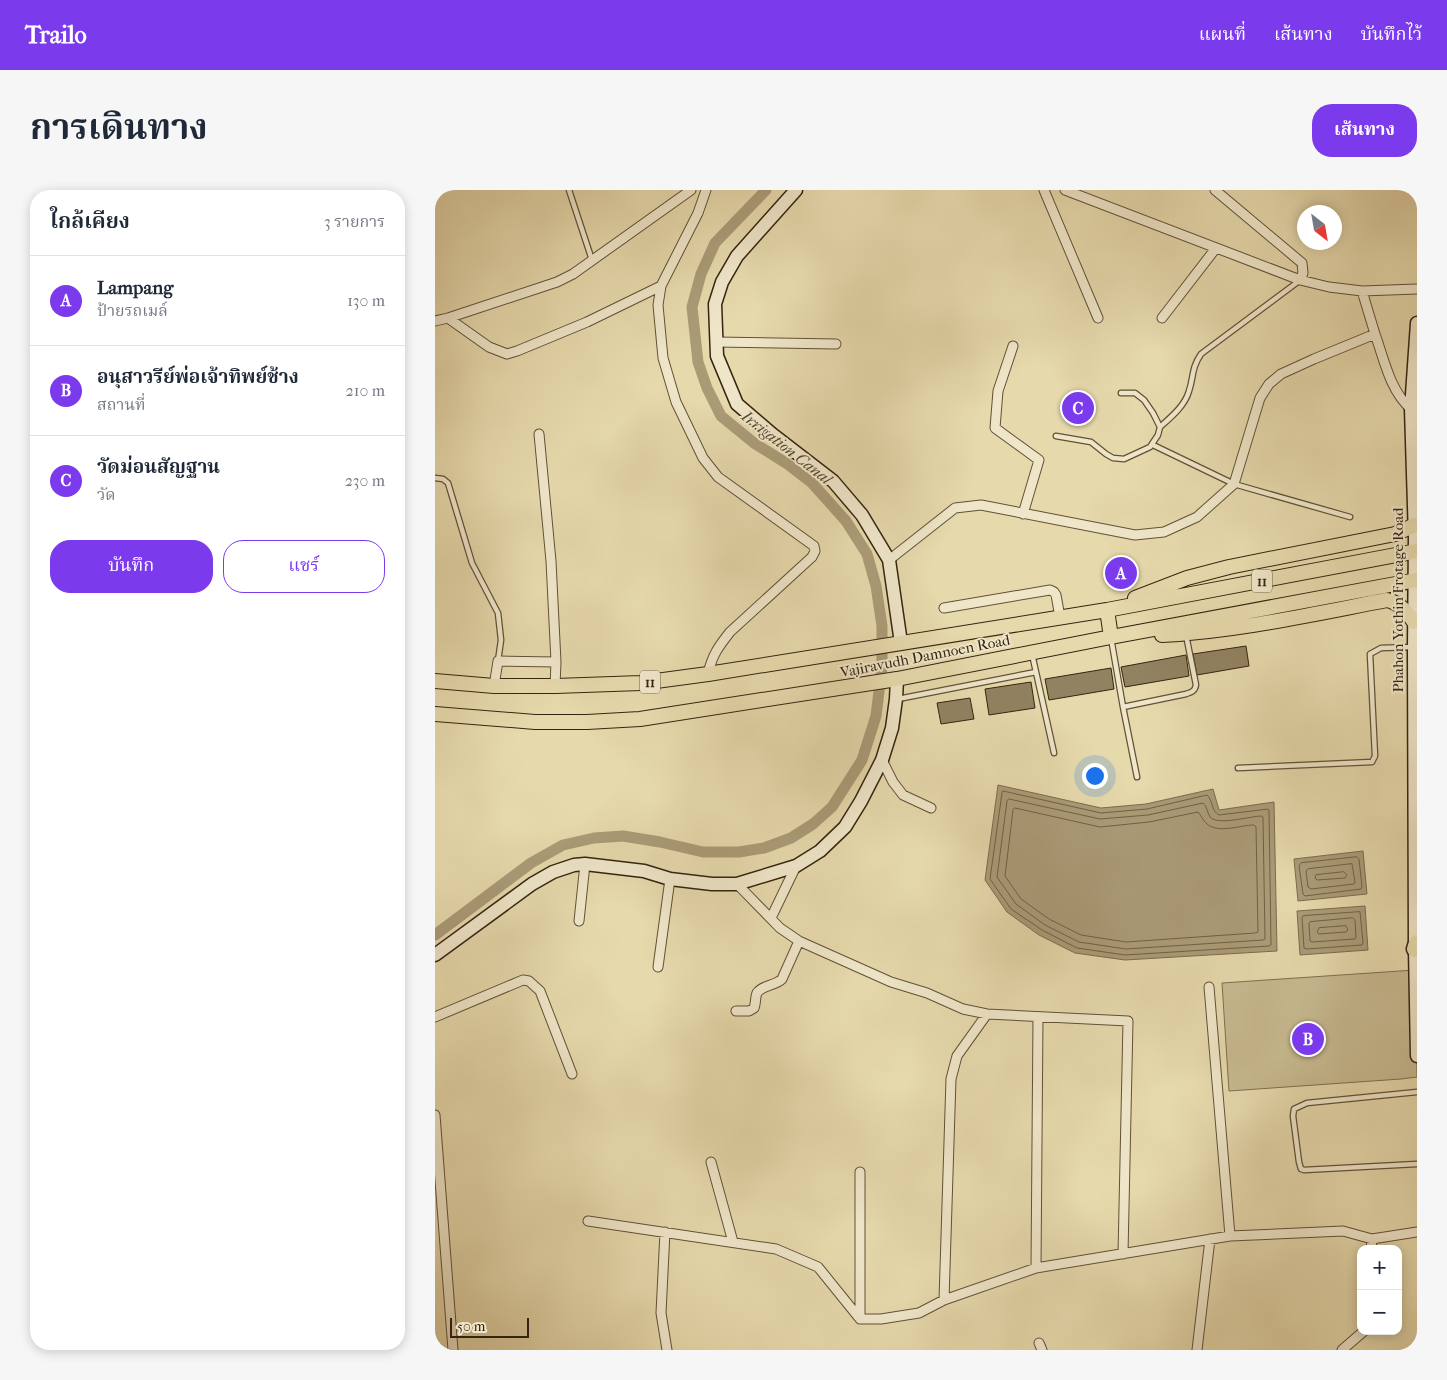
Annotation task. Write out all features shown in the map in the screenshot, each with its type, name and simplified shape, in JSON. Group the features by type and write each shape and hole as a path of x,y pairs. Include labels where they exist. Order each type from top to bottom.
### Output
{"main road":[{"path":"1414,622 1404,608 1393,601 1387,600 1239,628 1185,634 1111,637 1107,610 1187,578 1229,567 1395,534 1415,525"},
{"name":"Vajiravudh Damnoen Road","path":"435,681 494,686 641,683 1107,610 1416,551"},
{"name":"Vajiravudh Damnoen Road","path":"435,714 535,722 640,719 897,679 1416,580"}],"street":[{"path":"435,321 557,282 573,274 691,190"},
{"path":"706,190 698,213 661,286 658,305 663,358 676,402 703,458 718,477 814,546 815,551 812,557 730,632 719,646 711,661 708,674"},
{"path":"796,190 737,256 722,282 715,304 717,356 737,404 771,434 833,481 862,515 889,560 901,643"},
{"path":"1044,190 1098,318"},
{"path":"1065,190 1080,193 1300,280 1329,287 1362,291 1417,290"},
{"path":"1215,190 1301,263 1303,273 1300,280"},
{"path":"1162,318 1216,248"},
{"path":"448,318 489,347 507,354 587,322 661,286"},
{"path":"1362,291 1375,334 1397,393 1411,409"},
{"name":"Phahon Yothin Frotage Road","path":"1417,324 1411,409 1416,551 1414,647 1417,1056"},
{"path":"889,560 955,508 981,505 1135,535 1164,532 1197,517 1234,484 1260,398 1269,384 1281,374 1375,334"},
{"path":"716,342 836,344"},
{"path":"1013,346 998,391 995,428 1039,460 1023,514"},
{"path":"539,434 551,561 556,662 555,686"},
{"path":"944,608 1050,590 1056,595 1060,617"},
{"path":"494,686 498,661 556,662"},
{"path":"435,956 531,884 553,872 575,865 585,864 643,871 670,879 712,884 737,884 796,866 820,851 845,827 861,802 882,760 892,728 897,679"},
{"path":"882,760 893,782 903,795 931,808"},
{"path":"579,921 585,864"},
{"path":"771,918 796,866"},
{"path":"658,967 670,879"},
{"path":"737,884 780,928 799,941 891,982 927,993 963,1009 987,1014 1128,1021 1123,1254"},
{"path":"736,1011 749,1011 754,1008 757,993 762,988 778,984 799,941"},
{"path":"435,1017 523,980 529,981 540,991 571,1074"},
{"path":"1209,987 1230,1236"},
{"path":"944,1300 951,1079 957,1056 987,1014"},
{"path":"1035,1268 1038,1017"},
{"path":"435,1115 453,1350"},
{"path":"711,1162 733,1242"},
{"path":"860,1172 860,1319"},
{"path":"589,1221 776,1249 818,1267 860,1319"},
{"path":"665,1232 661,1313 667,1350"},
{"path":"860,1319 881,1319 919,1313 944,1300 1035,1268 1210,1239 1230,1236 1343,1232 1371,1244 1417,1232"},
{"path":"1197,1350 1210,1239"},
{"path":"1342,1350 1359,1335"}],"lane":[{"path":"569,190 593,260"},
{"path":"1159,427 1173,414 1189,392 1195,363 1201,354 1300,280"},
{"path":"1056,436 1091,442 1113,458 1123,458 1150,447 1158,435 1159,427 1153,413 1144,400 1135,393 1121,393"},
{"path":"1153,445 1234,484 1350,517"},
{"path":"435,478 443,479 448,483 472,562 497,613 501,640 498,661"},
{"path":"1123,706 1193,692 1196,685 1185,634"},
{"path":"1111,637 1137,777"},
{"path":"1238,768 1373,762 1375,756 1370,654 1381,648 1414,647"},
{"path":"1031,652 1054,753"},
{"path":"896,699 1036,672"},
{"path":"1417,1092 1307,1103 1294,1109 1293,1116 1299,1162 1304,1170 1417,1164"}],"shaded area":[{"path":"1415,970 1417,1077 1229,1091 1222,983"}],"water":[{"path":"998,785 1101,808 1146,804 1213,789 1219,810 1274,802 1277,951 1125,960 1075,953 1039,935 1007,912 985,880"},
{"path":"1363,851 1367,894 1298,901 1294,859"},
{"path":"1365,906 1368,950 1300,955 1297,911"}],"building":[{"path":"1246,646 1249,666 1197,675 1193,654"},
{"path":"1186,655 1189,676 1125,687 1121,667"},
{"path":"1111,668 1114,689 1049,700 1045,679"},
{"path":"1031,682 1035,708 989,715 985,689"},
{"path":"970,698 974,719 941,724 937,703"}],"waterway":[{"name":"Irrigation Canal","path":"435,935 531,863 563,845 594,838 623,836 703,852 739,852 764,848 791,838 813,824 832,807 862,760 876,716 882,667 882,626 876,586 867,554 846,521 812,483 786,463 754,443 721,416 707,388 698,362 692,307 701,274 715,243 766,190"}],"place":[{"name":"วัดม่อนสัญฐาน","path":"1078,408"},
{"name":"Lampang","path":"1121,573"},
{"name":"อนุสาวรีย์พ่อเจ้าทิพย์ช้าง","path":"1308,1039"}]}
